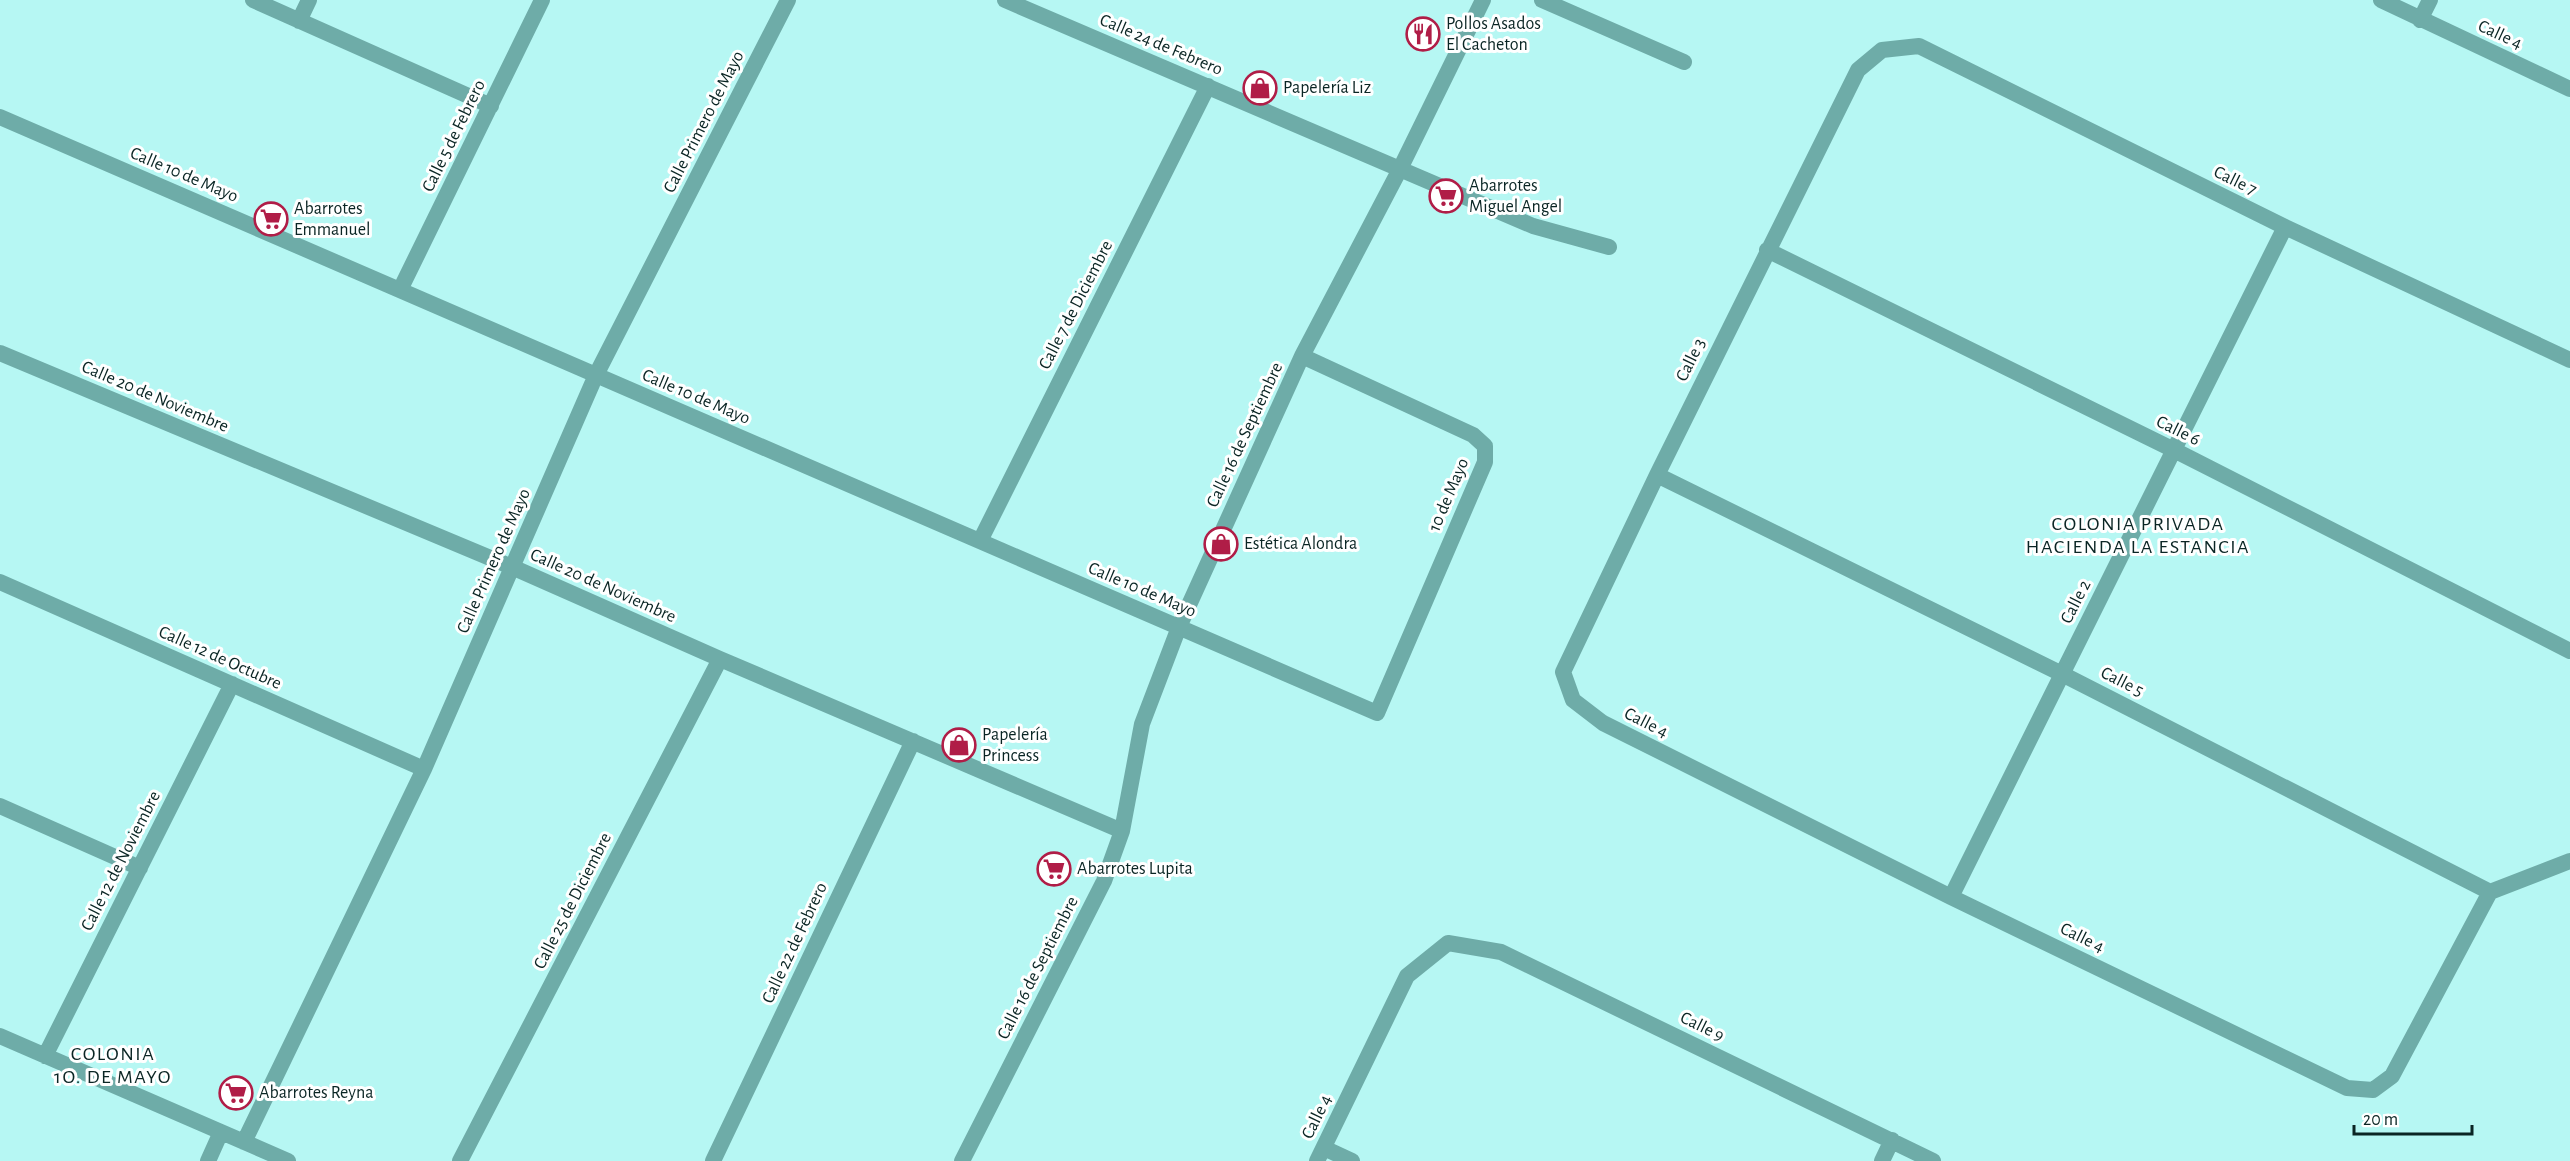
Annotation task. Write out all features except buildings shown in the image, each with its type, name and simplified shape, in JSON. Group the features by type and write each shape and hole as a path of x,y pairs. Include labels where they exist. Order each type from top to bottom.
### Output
{"street":[{"path":"253,0 490,106"},
{"path":"299,21 309,0"},
{"name":"Calle 5 de Febrero","path":"400,290 542,0"},
{"name":"Calle Primero de Mayo","path":"244,1142 424,769 596,375 788,0"},
{"name":"Calle 24 de Febrero","path":"1005,0 1533,226 1609,247"},
{"name":"Calle 16 de Septiembre","path":"962,1161 1104,881 1122,831 1142,724 1179,627 1302,356 1400,169 1483,0"},
{"path":"1542,0 1684,62"},
{"name":"Calle 4","path":"2381,0 2570,89"},
{"path":"2420,20 2430,0"},
{"name":"Calle 7","path":"1882,50 1919,46 2285,227 2570,360"},
{"name":"Calle 3","path":"1573,700 1563,672 1767,250 1858,70 1882,50"},
{"name":"Calle 7 de Diciembre","path":"980,541 1208,86"},
{"name":"Calle 10 de Mayo","path":"0,117 1377,713"},
{"name":"Calle 2","path":"1951,897 2285,227"},
{"name":"Calle 6","path":"1767,250 2174,450 2570,651"},
{"name":"Calle 20 de Noviembre","path":"0,353 512,567 1122,831"},
{"name":"10 de Mayo","path":"1302,356 1473,435 1485,446 1485,462 1377,713"},
{"name":"Calle 5","path":"1657,475 2062,674 2490,892"},
{"name":"Calle 12 de Octubre","path":"0,582 424,769"},
{"name":"Calle 25 de Diciembre","path":"460,1161 720,658"},
{"name":"Calle 12 de Noviembre","path":"45,1056 232,684"},
{"name":"Calle 4","path":"1573,700 1603,723 1951,897 2347,1088 2373,1090 2392,1076 2490,892"},
{"name":"Calle 22 de Febrero","path":"713,1161 913,741"},
{"path":"0,806 140,868"},
{"path":"2490,892 2570,861"},
{"name":"Calle 4","path":"1321,1154 1407,976 1448,943"},
{"name":"Calle 9","path":"1448,943 1502,952 1933,1161"},
{"path":"0,1036 288,1161"},
{"path":"208,1161 221,1132"},
{"path":"1882,1161 1892,1140"},
{"path":"1321,1154 1352,1161"}],"place":[{"name":"Pollos Asados El Cacheton","path":"1423,34"},
{"name":"Papelería Liz","path":"1260,88"},
{"name":"Abarrotes Miguel Angel","path":"1446,196"},
{"name":"Abarrotes Emmanuel","path":"271,219"},
{"name":"Estética Alondra","path":"1221,544"},
{"name":"Papelería Princess","path":"959,745"},
{"name":"Abarrotes Lupita","path":"1054,869"},
{"name":"Abarrotes Reyna","path":"236,1093"}],"district":[{"name":"COLONIA PRIVADA HACIENDA LA ESTANCIA","path":"2138,536"},
{"name":"COLONIA 1O. DE MAYO","path":"113,1066"}]}
